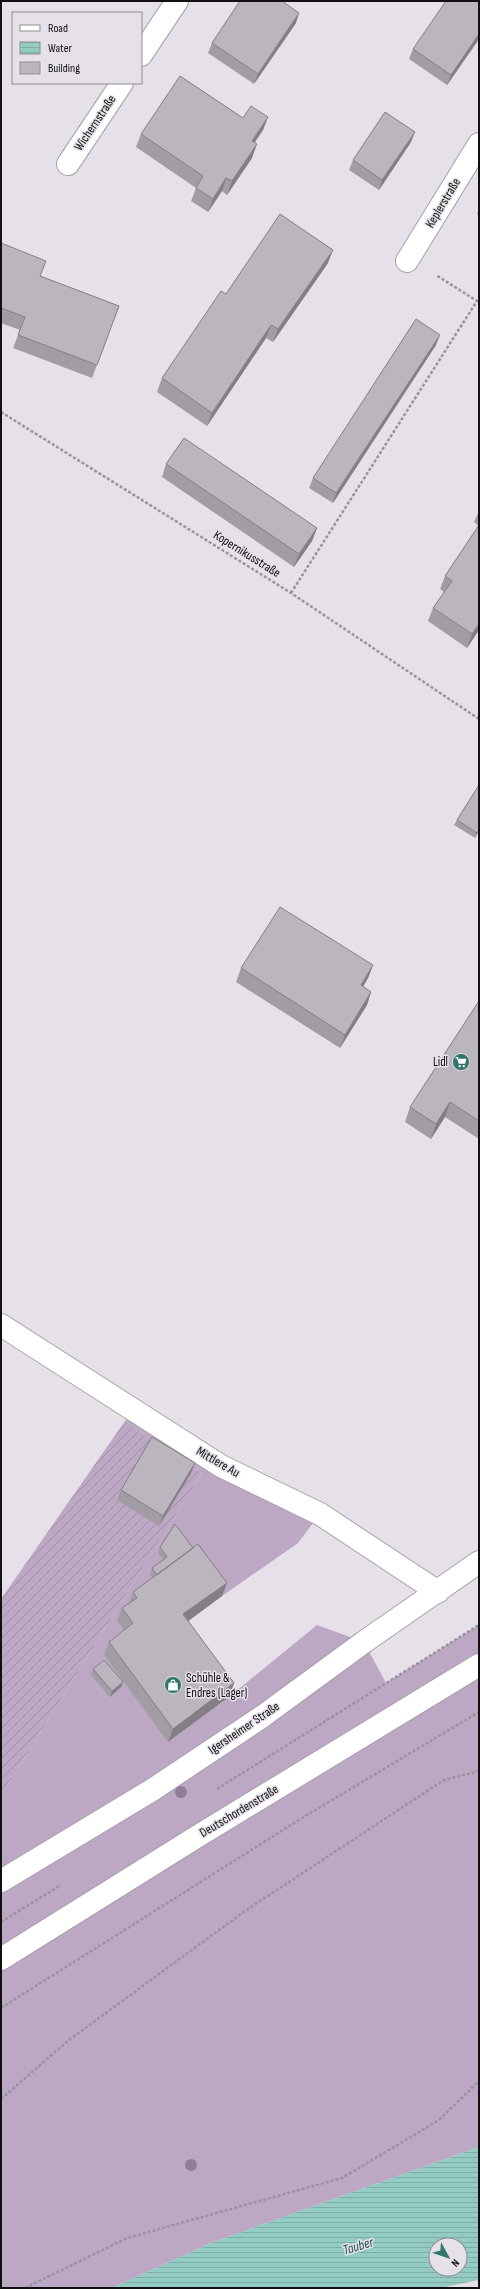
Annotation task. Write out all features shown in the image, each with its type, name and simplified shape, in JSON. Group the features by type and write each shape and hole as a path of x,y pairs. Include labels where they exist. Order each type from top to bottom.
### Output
{"street":[{"path":"142,54 177,1"},
{"name":"Wichernstraße","path":"68,164 121,84"},
{"name":"Keplerstraße","path":"407,261 479,144"},
{"name":"Mittlere Au","path":"1,1325 221,1466 320,1514 438,1592"},
{"name":"Igersheimer Straße","path":"1,1881 152,1790 263,1716 364,1642 438,1592 479,1562"},
{"name":"Deutschordenstraße","path":"1,1959 198,1836 479,1665"}],"path":[{"path":"291,593 477,301 436,275"},
{"name":"Kopernikusstraße","path":"1,412 291,593 479,719"},
{"path":"215,1790 479,1625"},
{"path":"1,2008 302,1818 479,1712"},
{"path":"1,2099 69,2040 245,1911 444,1780 479,1771"},
{"path":"1,1922 68,1881"},
{"path":"25,2288 127,2238 342,2178 439,2120 479,2081"}],"shaded area":[{"path":"133,1410 320,1514 298,1543 222,1596 173,1530 157,1584 129,1636 168,1742 230,1696 317,1625 364,1642 386,1683 479,1625 479,2147 211,2243 112,2288 1,2288 1,1796 202,1473 125,1421"},
{"path":"125,1421 202,1473 1,1796 1,1599"}],"water":[{"name":"Tauber","path":"479,2147 479,2280 440,2288 112,2288 211,2243"}],"building":[{"path":"240,1 282,1 299,13 258,74 212,43"},
{"path":"446,1 479,1 479,34 451,75 413,49"},
{"path":"180,76 243,118 251,106 268,117 252,141 257,144 232,181 226,178 213,199 196,188 203,176 141,134"},
{"path":"385,112 415,132 382,180 353,160"},
{"path":"280,214 333,250 278,329 271,325 212,413 162,378 221,291 226,294"},
{"path":"1,243 46,261 40,276 119,306 97,365 18,335 25,317 1,308"},
{"path":"416,319 440,335 336,493 313,478"},
{"path":"184,438 317,528 299,554 166,464"},
{"path":"479,525 479,624 472,634 433,608 452,581 445,576"},
{"path":"479,785 479,829 477,833 457,820"},
{"path":"280,907 373,965 361,985 371,992 345,1035 241,968"},
{"name":"Lidl","path":"479,1001 479,1121 450,1102 436,1124 410,1107"},
{"path":"152,1437 195,1463 163,1516 121,1490"},
{"path":"175,1524 193,1548 157,1575 152,1568 167,1557 160,1547"},
{"path":"198,1544 227,1583 183,1614 234,1683 173,1729 109,1642 133,1623 122,1608 137,1598 133,1592"},
{"path":"104,1660 123,1682 112,1691 93,1669"}],"place":[{"name":"Lidl","path":"461,1062"},
{"name":"Schühle & Endres (Lager)","path":"173,1685"}]}
